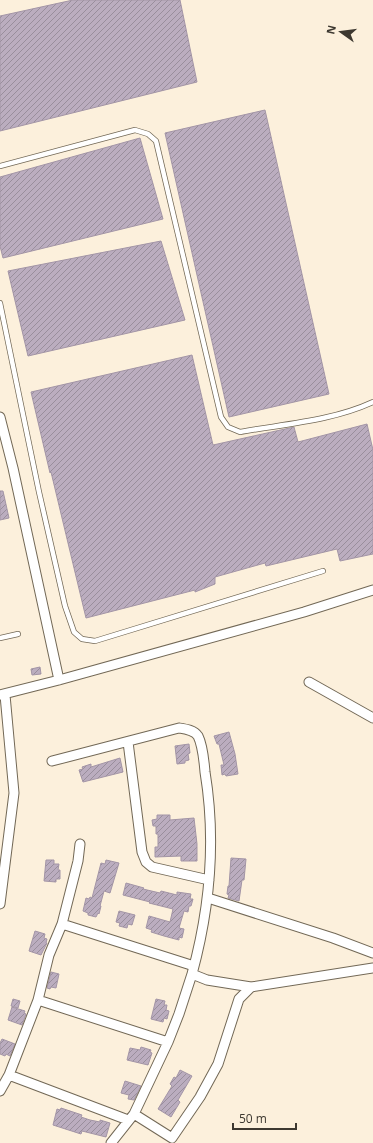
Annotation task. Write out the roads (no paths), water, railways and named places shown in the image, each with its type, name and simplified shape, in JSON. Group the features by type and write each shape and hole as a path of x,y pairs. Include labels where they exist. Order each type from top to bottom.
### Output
{"street":[{"path":"0,417 16,482 59,680"},
{"path":"0,904 14,793 2,695 296,614 373,590"},
{"path":"309,682 373,718"},
{"path":"52,761 179,728 190,730 197,735 202,752 208,788 212,852 208,898 193,970 179,1014 168,1042 131,1117 111,1143"},
{"path":"128,742 142,852 146,862 152,867 209,880"},
{"path":"0,1091 9,1075 38,1000 49,955 62,924 78,861 80,844"},
{"path":"208,898 333,938 373,953"},
{"path":"62,924 193,970 207,980 250,987 373,968"},
{"path":"9,1075 131,1117 172,1138 200,1097 218,1064 240,999 250,987"},
{"path":"38,1000 168,1042"}],"lane":[{"path":"0,166 135,130 148,134 156,141 221,417 228,427 240,432 331,416 356,410 373,402"},
{"path":"0,303 39,492 65,606 74,632 82,639 95,640 323,571"},
{"path":"0,638 18,634"}]}
